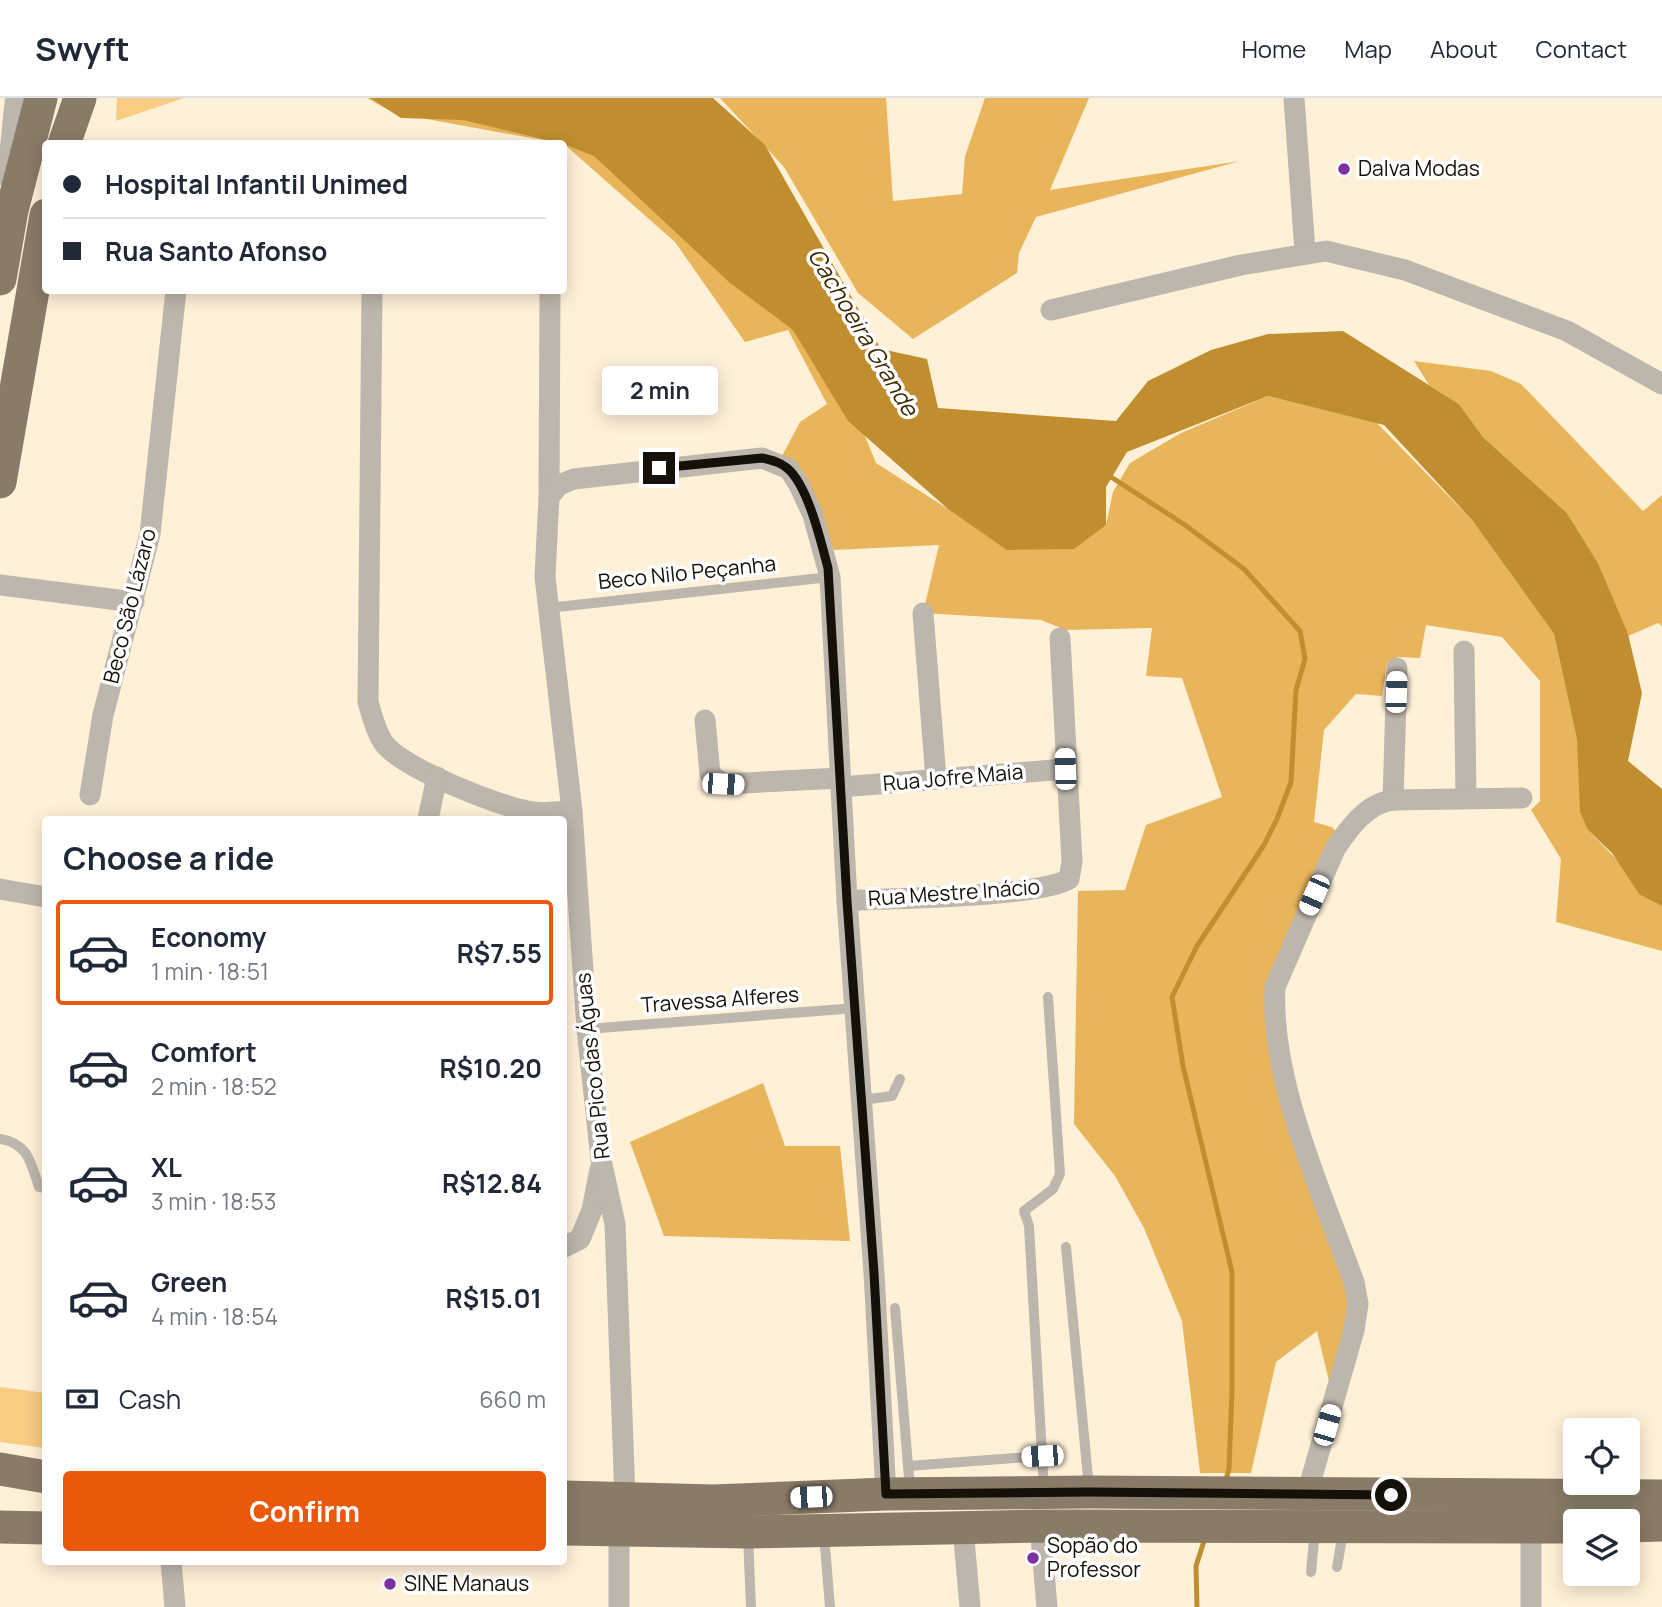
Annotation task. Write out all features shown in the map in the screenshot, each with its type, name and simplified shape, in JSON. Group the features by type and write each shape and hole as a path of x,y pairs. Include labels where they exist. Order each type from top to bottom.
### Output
{"highway":[{"path":"0,279 12,210 41,98"},
{"path":"65,140 80,98"},
{"path":"0,482 42,238"},
{"path":"0,1469 42,1476"},
{"path":"0,1486 42,1484"},
{"path":"567,1528 622,1514 713,1502 901,1485 1044,1492 1662,1496"},
{"path":"567,1498 622,1514 747,1532 1040,1526 1563,1527"},
{"path":"1640,1526 1662,1525"},
{"path":"0,1527 42,1528"}],"street":[{"path":"12,210 9,179 16,98"},
{"path":"1294,98 1305,252"},
{"path":"1051,310 1305,252 1346,254 1405,270 1567,331 1662,384"},
{"name":"Beco São Lázaro","path":"90,795 103,715 150,534 176,294"},
{"path":"372,294 368,702 384,744 402,758 437,777 492,801 526,811 572,811"},
{"name":"Rua Pico das Águas","path":"550,294 549,497 545,577 572,811 587,1029 601,1160 613,1210 617,1258 622,1514 619,1607"},
{"path":"549,497 559,485 574,479 762,458 778,462 789,469 803,495 830,577 847,901 862,1100 901,1485"},
{"path":"0,585 134,602"},
{"path":"923,613 936,779"},
{"name":"Rua Mestre Inácio","path":"847,901 1061,885 1069,879 1073,871 1065,769 1060,638"},
{"path":"1464,650 1466,797"},
{"path":"1394,800 1397,668"},
{"name":"Rua Jofre Maia","path":"705,720 710,774 723,784 936,779 1065,769"},
{"path":"429,816 437,777"},
{"path":"1307,1494 1354,1329 1358,1304 1354,1282 1283,1079 1274,1007 1275,987 1335,849 1346,833 1375,805 1394,800 1522,798"},
{"path":"0,889 42,896"},
{"path":"567,991 585,994"},
{"path":"567,1246 580,1239 587,1225 601,1160"},
{"path":"1040,1526 1047,1607"},
{"path":"1531,1527 1531,1607"},
{"path":"963,1528 970,1607"},
{"path":"171,1565 175,1607"}],"lane":[{"name":"Beco Nilo Peçanha","path":"548,608 830,577"},
{"path":"1044,1492 1029,1226 1024,1211 1053,1189 1060,1174 1048,997"},
{"name":"Travessa Alferes","path":"587,1029 856,1009"},
{"path":"862,1100 892,1096 897,1093 900,1079"},
{"path":"0,1139 16,1142 26,1150 42,1187"},
{"path":"1066,1247 1090,1492"},
{"path":"895,1308 901,1485 1042,1456"},
{"path":"1329,1527 1337,1567"},
{"path":"1311,1572 1329,1527"},
{"path":"824,1531 831,1607"},
{"path":"747,1532 751,1607"}],"shaded area":[{"path":"117,98 184,98 116,121"},
{"path":"367,98 626,98 820,326 876,463 948,509 1106,525 1113,492 1130,463 1181,433 1268,396 1377,423 1472,520 1554,634 1577,740 1588,830 1662,906 1662,951 1556,922 1561,859 1531,810 1540,801 1540,681 1502,637 1426,625 1420,658 1398,657 1387,663 1382,696 1356,694 1324,730 1314,822 1332,827 1343,839 1274,1007 1358,1304 1334,1402 1317,1331 1276,1362 1251,1473 1200,1473 1182,1321 1144,1228 1115,1176 1074,1124 1078,891 1125,890 1146,825 1222,797 1182,678 1146,676 1152,628 1066,630 1041,620 923,613 939,545 834,550 782,456 800,422 827,404 788,330 745,342 675,242 567,147 567,140 542,140 394,113"},
{"path":"720,98 886,98 893,201 962,194 965,156 985,98 1089,98 1050,190 1240,161 1036,217 1019,253 1017,273 913,339 858,293 784,167"},
{"path":"1414,361 1491,371 1521,384 1643,511 1662,495 1662,626 1658,623 1628,636 1598,563 1567,513 1483,437 1459,404 1429,385"},
{"path":"763,1083 785,1146 840,1146 850,1241 664,1236 630,1142"},
{"path":"0,1387 42,1393 42,1448 0,1442"}],"water":[{"name":"Cachoeira Grande","path":"370,98 713,98 765,145 881,349 927,359 938,408 1116,421 1148,381 1211,350 1268,334 1343,331 1459,404 1483,437 1567,513 1598,563 1628,634 1642,693 1628,761 1662,789 1662,906 1639,894 1612,853 1588,830 1580,812 1577,740 1554,634 1472,520 1384,425 1268,396 1127,452 1106,487 1106,525 1074,549 1007,550 948,509 848,421 793,330 730,283 594,156 567,145 567,140 547,140 463,120 401,118"}],"waterway":[{"path":"1108,475 1185,525 1244,569 1300,631 1305,659 1296,690 1291,782 1277,819 1264,845 1197,946 1172,997 1183,1066 1232,1272 1232,1389 1229,1469 1225,1483"},
{"path":"1197,1607 1196,1566 1205,1538"}],"place":[{"name":"Dalva Modas","path":"1344,169"},
{"name":"Sopão do Professor","path":"1033,1558"},
{"name":"SINE Manaus","path":"390,1584"}],"route":[{"path":"659,468 762,458 778,462 789,469 813,515 830,577 847,901 874,1273 886,1494 1090,1492 1391,1495"}]}
